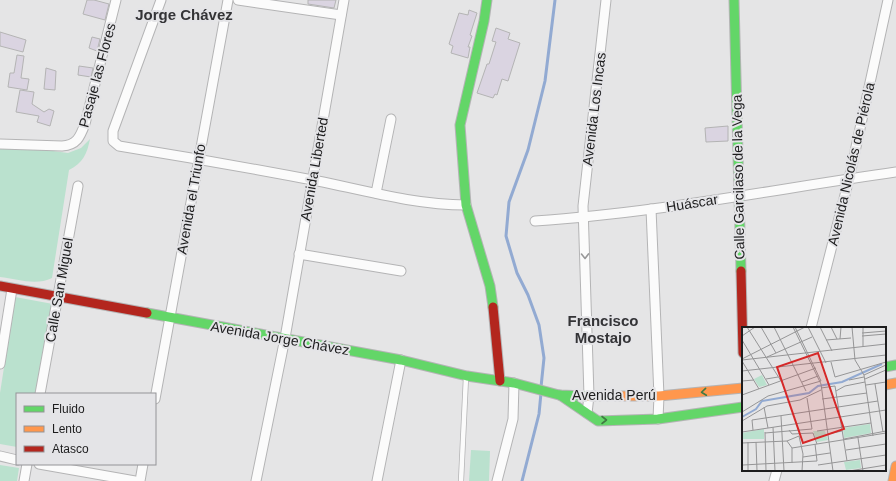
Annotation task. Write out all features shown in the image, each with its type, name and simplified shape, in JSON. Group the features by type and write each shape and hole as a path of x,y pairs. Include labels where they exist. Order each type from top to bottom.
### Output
{"street":[{"name":"Pasaje las Flores","path":"0,144 70,145 81,135 116,0"},
{"path":"162,0 113,132 114,141 119,146 312,180 407,200 442,205 466,205"},
{"name":"Avenida el Triunfo","path":"156,394 228,0"},
{"path":"238,0 341,15"},
{"name":"Avenida Liberted","path":"256,481 285,338 344,0"},
{"path":"487,0 484,21 460,125 466,205 490,286 500,381"},
{"name":"Avenida Los Incas","path":"587,414 588,396 583,206 606,0"},
{"name":"Calle Garcilaso de la Vega","path":"734,0 742,327"},
{"name":"Avenida Nicolás de Piérola","path":"811,327 849,179 888,0"},
{"path":"376,193 391,118"},
{"name":"Huáscar","path":"535,221 584,218 651,209 896,172"},
{"name":"Calle San Miguel","path":"40,393 78,186"},
{"path":"651,209 659,396 658,419"},
{"path":"299,254 401,271"},
{"name":"Avenida Jorge Chávez","path":"0,286 401,360 466,376 500,381 555,394"},
{"path":"0,364 12,289"},
{"path":"377,481 401,360"},
{"path":"886,367 896,365"},
{"path":"886,385 896,383"},
{"path":"497,481 513,419 518,385"},
{"name":"Avenida Perú","path":"555,394 588,396 659,396 742,388"},
{"name":"Avenida Perú","path":"555,394 598,420 658,419 742,407"},
{"path":"0,456 16,460"},
{"path":"24,481 27,465"},
{"path":"45,465 135,481"},
{"path":"140,481 143,465"},
{"path":"893,481 896,466"},
{"path":"774,481 777,471"}],"lane":[{"path":"461,481 466,376"}],"green space":[{"path":"90,139 84,158 69,170 52,278 40,282 33,282 0,277 0,144 68,153 81,148"},
{"path":"15,297 53,304 36,393 16,393 16,447 0,444 0,393"},
{"path":"471,450 490,451 489,481 469,481"},
{"path":"0,465 19,468 17,481 0,481"}],"building":[{"path":"87,0 94,0 109,4 105,20 83,14"},
{"path":"308,0 336,0 334,8 308,4"},
{"path":"469,10 477,13 470,35 472,36 468,47 470,47 468,58 451,53 453,46 449,44 459,13 468,15"},
{"path":"496,28 510,33 508,39 520,43 508,81 502,79 497,95 495,94 493,98 477,93 496,42 492,41"},
{"path":"0,32 26,40 23,52 0,46"},
{"path":"92,37 100,39 97,51 89,48"},
{"path":"17,55 24,56 21,78 29,79 27,90 8,87 10,73 14,73"},
{"path":"79,66 93,68 91,77 78,75"},
{"path":"46,68 56,71 55,90 44,89"},
{"path":"20,90 34,92 32,104 44,112 49,109 54,111 50,126 37,122 39,116 16,112"},
{"path":"728,126 728,141 706,142 705,128"}],"waterway":[{"path":"541,387 544,358 539,325 528,295 517,273 506,236 509,202 528,150 545,81 555,0"},
{"path":"522,481 539,414 541,393"}],"traffic: fast":[{"path":"487,0 484,21 460,125 466,205 490,286 493,307"},
{"path":"734,0 741,271"},
{"path":"147,313 401,360 467,376 514,383 559,395 587,396"},
{"path":"886,367 896,365"},
{"path":"560,395 598,421 658,419 742,407"}],"traffic: slow":[{"path":"886,385 896,383"},
{"path":"587,396 659,396 742,388"},
{"path":"893,481 896,466"}],"traffic: jam":[{"path":"741,271 742,327"},
{"path":"0,286 147,313"},
{"path":"493,307 500,381"}],"district":[{"name":"Jorge Chávez","path":"184,15"},
{"name":"Francisco Mostajo","path":"603,330"}]}
